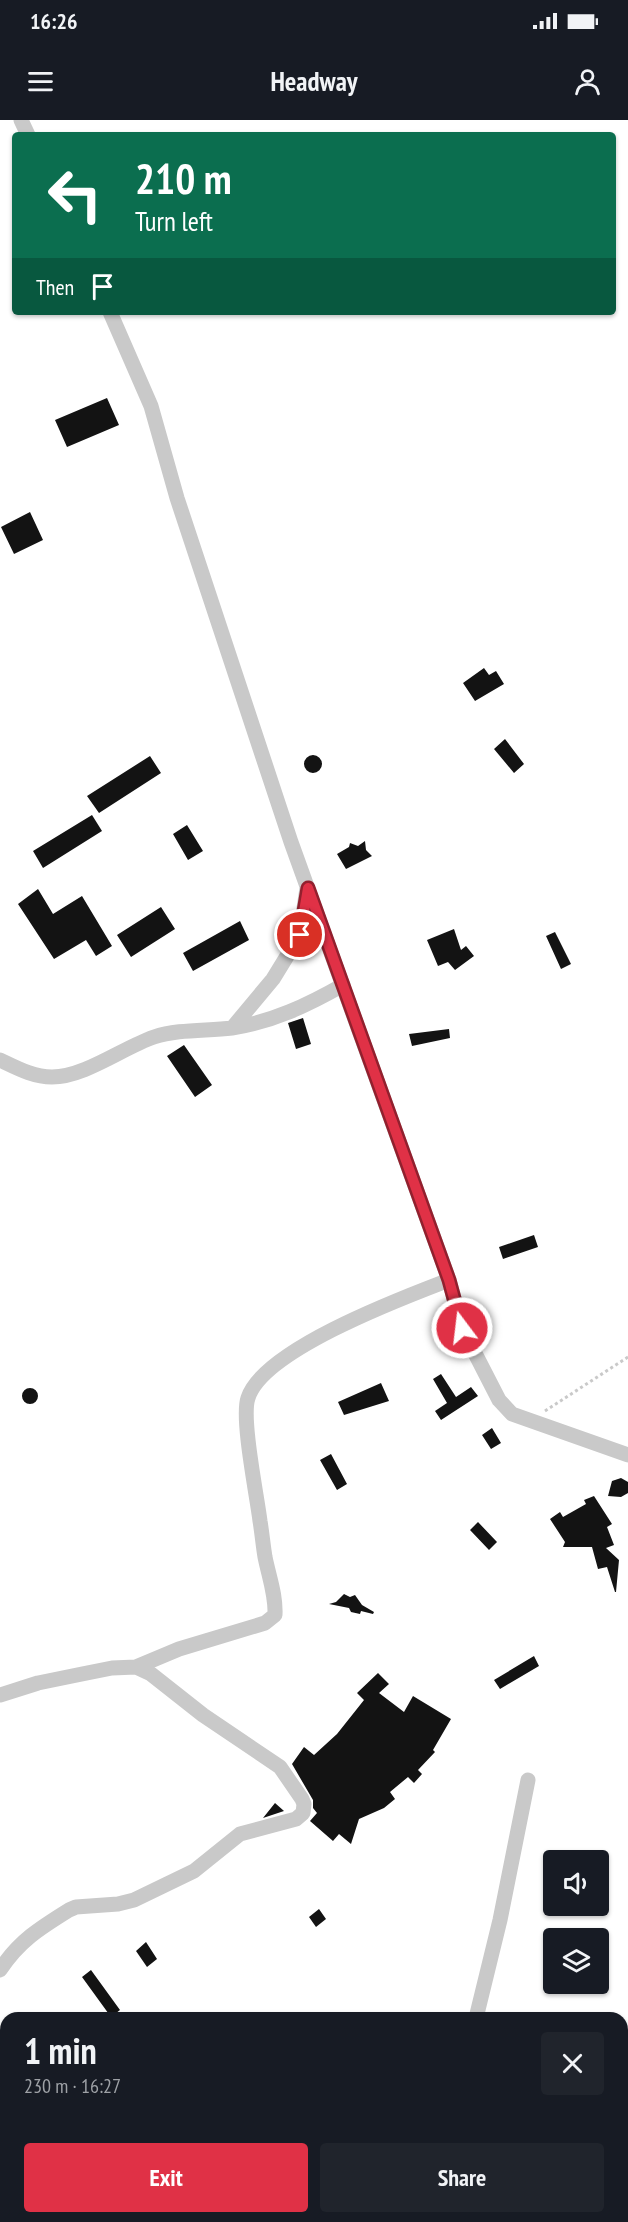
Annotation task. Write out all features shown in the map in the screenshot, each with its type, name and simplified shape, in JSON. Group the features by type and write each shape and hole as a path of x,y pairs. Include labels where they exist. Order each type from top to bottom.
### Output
{"street":[{"path":"111,315 152,406 177,498 308,888 449,1280 462,1328 499,1400 512,1414 628,1455"},
{"path":"233,1028 273,979 300,935 308,888"},
{"path":"0,1060 28,1073 51,1077 69,1075 114,1057 154,1037 185,1031 233,1028 263,1021 307,1005 343,985"},
{"path":"0,1695 38,1683 112,1668 136,1667 179,1649 265,1623 275,1615 275,1602 265,1557 248,1428 247,1400 258,1379 302,1347 343,1324 449,1280"},
{"path":"0,1970 15,1948 28,1936 69,1910 76,1907 118,1904 134,1900 194,1871 240,1834 296,1819 303,1813 302,1799 279,1767 151,1674 136,1667"},
{"path":"477,2012 500,1920 528,1780"}],"path":[{"path":"531,1420 628,1357"}],"building":[{"path":"107,398 119,425 67,447 55,420"},
{"path":"30,512 43,540 14,554 1,527"},
{"path":"484,668 489,675 496,671 504,684 475,701 463,683"},
{"path":"505,739 524,764 514,773 494,749"},
{"path":"313,755 319,758 322,764 319,770 313,773 307,770 304,764 307,758"},
{"path":"150,756 161,773 99,813 87,796"},
{"path":"92,815 102,831 43,868 33,851"},
{"path":"187,825 203,851 188,860 173,834"},
{"path":"365,841 366,850 372,856 346,869 337,854 349,847 350,843 358,846"},
{"path":"38,889 53,914 82,896 112,946 96,956 86,940 54,959 18,904"},
{"path":"161,907 175,929 131,957 117,935"},
{"path":"240,921 249,940 193,971 183,953"},
{"path":"454,929 461,950 466,946 474,956 455,970 448,962 438,966 427,940"},
{"path":"555,932 571,964 561,969 546,936"},
{"path":"303,1018 311,1044 296,1049 288,1023"},
{"path":"449,1029 450,1038 412,1046 409,1034"},
{"path":"184,1045 212,1085 195,1097 167,1056"},
{"path":"534,1235 538,1247 503,1259 499,1247"},
{"path":"441,1374 456,1397 471,1387 478,1396 441,1420 435,1411 447,1403 433,1379"},
{"path":"381,1383 389,1401 344,1415 338,1402"},
{"path":"27,1388 33,1388 38,1396 36,1402 27,1404 22,1399 22,1393"},
{"path":"492,1428 501,1443 491,1449 482,1435"},
{"path":"331,1454 347,1484 337,1490 320,1460"},
{"path":"621,1478 628,1482 628,1493 621,1497 608,1496 612,1481"},
{"path":"594,1496 612,1524 607,1527 614,1545 606,1548 619,1560 616,1592 607,1567 598,1569 592,1547 563,1547 565,1542 550,1519 560,1512 563,1517 586,1504 584,1500"},
{"path":"478,1522 497,1542 489,1550 470,1530"},
{"path":"344,1594 350,1597 355,1595 362,1605 374,1612 373,1614 361,1611 360,1614 351,1612 349,1608 329,1604 336,1602"},
{"path":"534,1656 539,1666 500,1689 494,1680"},
{"path":"378,1673 389,1684 379,1693 404,1712 413,1696 451,1719 433,1750 435,1752 418,1770 422,1774 414,1783 408,1777 390,1792 395,1799 384,1808 359,1819 351,1844 339,1834 333,1841 310,1821 317,1813 313,1808 313,1800 292,1764 304,1747 314,1755 337,1734 364,1700 357,1693"},
{"path":"275,1803 284,1811 263,1818"},
{"path":"319,1909 326,1919 316,1927 309,1917"},
{"path":"146,1942 157,1959 147,1967 136,1951"},
{"path":"91,1970 120,2010 107,2012 82,1977"}],"route":[{"path":"300,935 308,888 449,1280 462,1328"}]}
